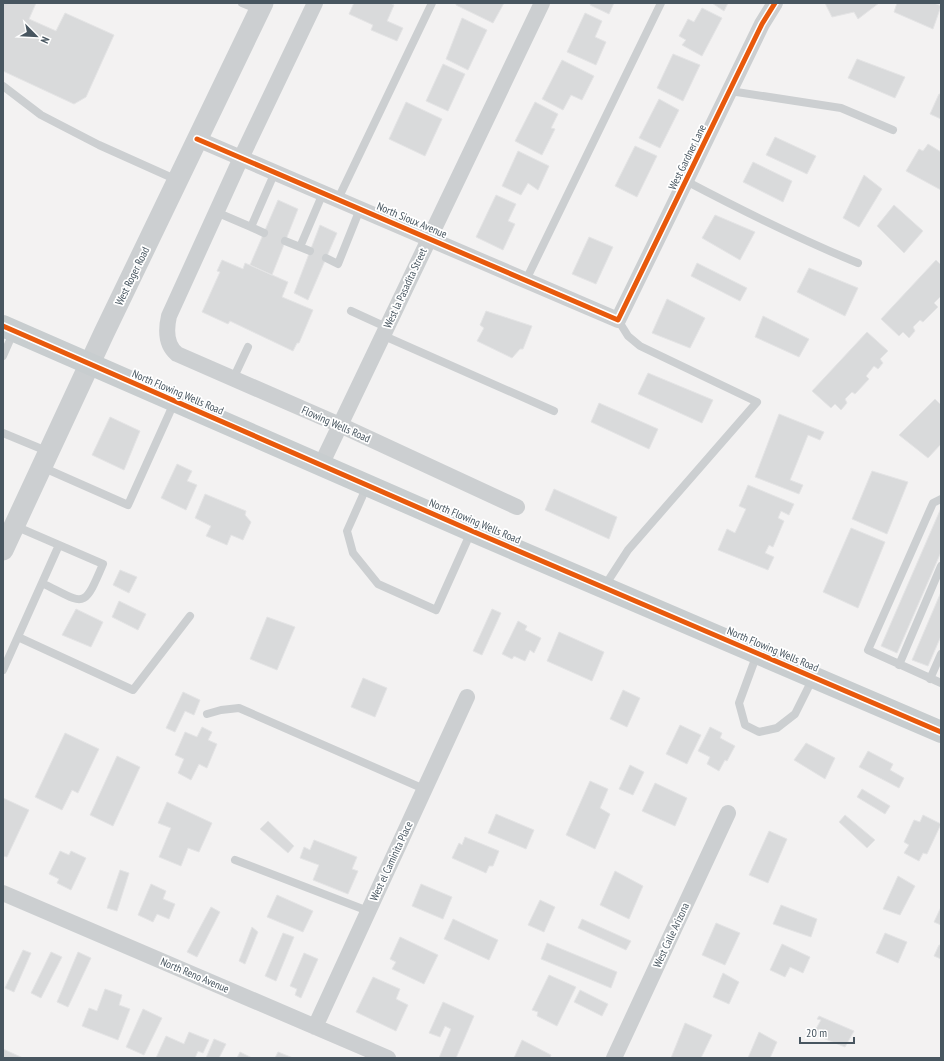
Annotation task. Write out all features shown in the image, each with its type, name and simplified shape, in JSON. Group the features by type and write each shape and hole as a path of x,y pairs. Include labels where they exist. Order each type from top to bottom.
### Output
{"main road":[{"name":"North Flowing Wells Road","path":"9,329 90,366 941,732"}],"street":[{"path":"216,212 316,3"},
{"name":"West la Pasadita Street","path":"321,465 428,238 542,3"},
{"name":"West Gardner Lane","path":"618,320 762,24 775,3"},
{"name":"West Roger Road","path":"3,550 198,139 255,6"},
{"name":"North Sioux Avenue","path":"198,139 618,320"},
{"name":"Flowing Wells Road","path":"216,212 169,316 166,332 172,350 177,354 340,425 518,507"},
{"name":"West el Caminita Place","path":"315,1026 467,697"},
{"name":"West Calle Arizona","path":"614,1058 728,813"},
{"name":"North Reno Avenue","path":"3,893 388,1058"}],"lane":[{"path":"300,247 330,196 432,3"},
{"path":"526,280 661,3"},
{"path":"3,86 41,115 99,145 178,180"},
{"path":"730,90 840,108 893,130"},
{"path":"250,227 275,172"},
{"path":"686,182 766,222 858,263"},
{"path":"326,258 338,264 360,209"},
{"path":"216,212 264,232"},
{"path":"285,241 310,251"},
{"path":"351,311 384,331 554,411"},
{"path":"604,588 628,550 757,402 640,346 628,336 618,320"},
{"path":"3,356 9,329"},
{"path":"233,378 248,347"},
{"path":"3,433 45,459 128,504 174,402"},
{"path":"368,485 347,531 353,554 378,584 436,610 472,531"},
{"path":"941,499 933,502 868,650 941,683"},
{"path":"14,526 103,564 91,592 86,599 78,600 42,583"},
{"path":"3,670 59,545"},
{"path":"900,665 941,566"},
{"path":"18,637 133,690 190,616"},
{"path":"757,653 739,703 744,725 759,732 777,728 795,714 813,677"},
{"path":"930,679 941,654"},
{"path":"207,714 221,710 239,708 424,789"},
{"path":"236,860 368,911"}],"building":[{"path":"3,3 36,3 29,19 56,31 65,13 114,35 86,97 74,104 3,71"},
{"path":"354,3 390,3 394,5 387,21 403,28 397,41 371,30 373,25 349,14"},
{"path":"456,3 504,3 493,23 456,5"},
{"path":"591,3 614,3 609,14 590,5"},
{"path":"712,3 728,3 724,11"},
{"path":"825,3 879,3 858,19 854,12 832,17"},
{"path":"897,3 934,3 941,6 933,29 894,12"},
{"path":"702,8 722,18 702,56 682,45 686,40 679,36 688,19 694,22"},
{"path":"585,13 602,21 595,37 606,42 596,65 567,52"},
{"path":"462,18 487,30 468,70 446,59"},
{"path":"673,54 700,65 683,101 657,88"},
{"path":"857,59 905,77 895,98 848,78"},
{"path":"562,60 594,76 582,100 571,95 563,110 542,99"},
{"path":"443,64 465,74 448,111 426,101"},
{"path":"939,94 941,94 941,119 930,114"},
{"path":"659,99 679,110 660,148 639,138"},
{"path":"406,102 442,119 425,156 389,139"},
{"path":"535,102 558,114 551,128 555,129 542,155 515,141"},
{"path":"775,137 816,156 807,174 766,155"},
{"path":"928,144 941,152 941,190 906,171 919,149 923,151"},
{"path":"635,146 657,156 637,197 615,186"},
{"path":"518,151 549,166 538,190 528,183 521,195 502,186"},
{"path":"753,162 792,181 783,202 743,182"},
{"path":"864,175 882,189 859,227 843,218"},
{"path":"496,195 516,204 508,221 515,224 503,250 476,237"},
{"path":"278,200 298,209 272,275 250,265"},
{"path":"894,205 923,231 904,253 877,226"},
{"path":"715,215 755,232 740,260 702,238"},
{"path":"320,225 337,233 308,300 294,293"},
{"path":"589,237 613,247 596,284 572,274"},
{"path":"222,260 243,269 245,263 288,282 282,297 313,310 299,343 297,343 293,351 230,321 228,324 202,312 220,272 217,271"},
{"path":"936,260 941,265 941,296 934,303 938,307 923,322 920,320 913,327 915,331 909,338 903,332 899,336 881,319"},
{"path":"697,263 747,288 740,301 691,276"},
{"path":"809,268 858,288 845,316 797,292"},
{"path":"667,299 705,318 690,348 652,333"},
{"path":"486,311 532,326 523,349 520,349 512,358 477,341 484,328 480,325"},
{"path":"763,316 809,339 799,357 755,337"},
{"path":"867,332 888,351 880,359 883,363 878,369 874,366 866,376 869,379 855,394 852,392 845,399 847,403 841,410 835,404 831,408 812,391"},
{"path":"648,373 713,400 702,423 638,394"},
{"path":"935,399 941,405 941,444 928,458 899,435"},
{"path":"599,403 658,429 649,449 591,422"},
{"path":"779,414 824,432 820,440 808,435 790,480 803,485 799,494 755,477"},
{"path":"110,417 140,431 124,470 92,455"},
{"path":"177,464 192,471 187,481 197,485 186,510 161,498"},
{"path":"872,471 908,482 887,534 852,519"},
{"path":"748,485 794,504 789,515 781,511 778,518 784,521 773,547 769,545 765,553 774,557 768,570 718,550 727,529 735,533 746,509 739,506"},
{"path":"554,489 617,517 609,539 545,510"},
{"path":"205,494 246,511 245,515 251,522 243,540 231,535 227,545 206,536 211,526 195,518"},
{"path":"941,508 941,552 897,653 881,646"},
{"path":"851,528 885,542 858,608 823,592"},
{"path":"120,570 137,577 129,593 113,585"},
{"path":"941,592 941,636 928,666 912,660"},
{"path":"119,601 146,614 138,630 112,617"},
{"path":"76,609 103,622 91,647 62,635"},
{"path":"492,609 501,613 482,655 473,651"},
{"path":"267,617 295,627 277,670 250,659"},
{"path":"518,621 527,626 525,630 541,638 534,653 530,650 525,661 514,656 512,659 502,654"},
{"path":"559,632 604,652 592,681 547,661"},
{"path":"363,678 387,688 375,717 351,707"},
{"path":"623,690 640,698 627,727 610,719"},
{"path":"183,692 200,700 194,715 185,711 175,732 166,728"},
{"path":"680,725 701,735 687,764 666,754"},
{"path":"202,727 212,732 208,740 217,744 207,768 199,764 191,780 178,773 184,759 175,755 185,732 197,737"},
{"path":"710,727 722,733 720,738 735,746 727,761 725,760 719,771 707,764 710,757 698,751"},
{"path":"65,733 99,749 78,793 72,790 62,810 35,797"},
{"path":"806,743 835,758 825,779 794,760"},
{"path":"868,751 893,764 890,770 904,778 899,788 859,767"},
{"path":"117,756 140,767 113,826 90,815"},
{"path":"630,765 644,772 633,795 619,789"},
{"path":"590,781 608,789 600,808 610,814 595,849 566,835"},
{"path":"655,783 687,798 675,826 642,811"},
{"path":"862,789 890,806 885,814 857,797"},
{"path":"3,798 29,810 7,857 3,856"},
{"path":"167,802 212,823 199,852 188,848 181,866 159,857 171,828 158,823"},
{"path":"496,814 534,830 526,849 488,833"},
{"path":"845,815 875,840 867,848 839,822"},
{"path":"923,815 941,824 927,854 923,853 919,861 904,853 909,845 904,842 914,820 920,822"},
{"path":"268,821 294,846 288,853 260,829"},
{"path":"769,831 787,839 768,883 749,875"},
{"path":"465,837 499,851 493,866 489,866 486,873 452,858 459,843 462,845"},
{"path":"314,840 357,857 352,869 358,871 348,894 313,880 319,865 300,858 304,847 310,850"},
{"path":"60,851 69,855 71,851 86,858 71,890 57,883 59,879 49,874"},
{"path":"120,870 129,873 117,911 107,908"},
{"path":"615,871 643,886 629,919 600,905"},
{"path":"898,876 915,886 900,915 883,909"},
{"path":"151,884 166,891 163,899 175,904 169,919 157,914 153,922 138,915"},
{"path":"421,884 452,897 443,919 412,906"},
{"path":"277,895 313,911 303,932 267,917"},
{"path":"540,900 555,907 544,932 528,925"},
{"path":"781,905 817,919 811,937 773,924"},
{"path":"211,907 220,912 197,957 187,952"},
{"path":"941,907 941,925 934,922"},
{"path":"453,919 498,940 489,960 444,939"},
{"path":"582,919 631,941 626,950 578,928"},
{"path":"716,923 740,933 725,965 702,955"},
{"path":"252,927 258,932 245,964 239,961"},
{"path":"283,933 294,937 276,981 265,976"},
{"path":"885,933 907,942 898,963 876,953"},
{"path":"400,937 438,955 424,984 392,969 396,962 390,959"},
{"path":"547,943 617,972 611,988 541,959"},
{"path":"782,944 810,957 803,973 790,967 785,977 770,970"},
{"path":"939,945 941,945 941,959 934,956"},
{"path":"23,950 31,953 14,992 5,988"},
{"path":"51,952 62,957 41,998 31,993"},
{"path":"78,952 91,958 68,1007 57,1002"},
{"path":"304,953 318,959 301,998 295,995 297,989 290,986"},
{"path":"723,973 739,982 729,1004 713,997"},
{"path":"549,975 576,987 557,1026 537,1016 538,1012 532,1010"},
{"path":"373,977 400,989 396,999 408,1005 396,1031 356,1012"},
{"path":"105,989 122,995 119,1005 130,1009 118,1040 82,1026 89,1008 97,1011"},
{"path":"580,990 608,1004 602,1016 574,1002"},
{"path":"443,1002 474,1016 456,1058 439,1058 451,1029 445,1026 440,1037 429,1033"},
{"path":"143,1009 162,1018 144,1055 126,1047"},
{"path":"819,1016 854,1031 845,1047 813,1034 821,1020 817,1019"},
{"path":"685,1023 712,1035 701,1058 671,1058"},
{"path":"189,1032 209,1040 203,1053 198,1051 195,1058 156,1058 166,1036 184,1044"},
{"path":"759,1032 777,1042 770,1058 748,1058"},
{"path":"214,1039 226,1044 219,1058 206,1058"},
{"path":"522,1040 551,1055 550,1058 514,1058"},
{"path":"3,1049 23,1058 3,1058"},
{"path":"240,1052 252,1058 237,1058"},
{"path":"278,1052 293,1058 275,1058"}],"cycle path":[{"path":"197,139 618,320 762,24 775,3"},
{"path":"3,326 472,531 941,732"}]}
